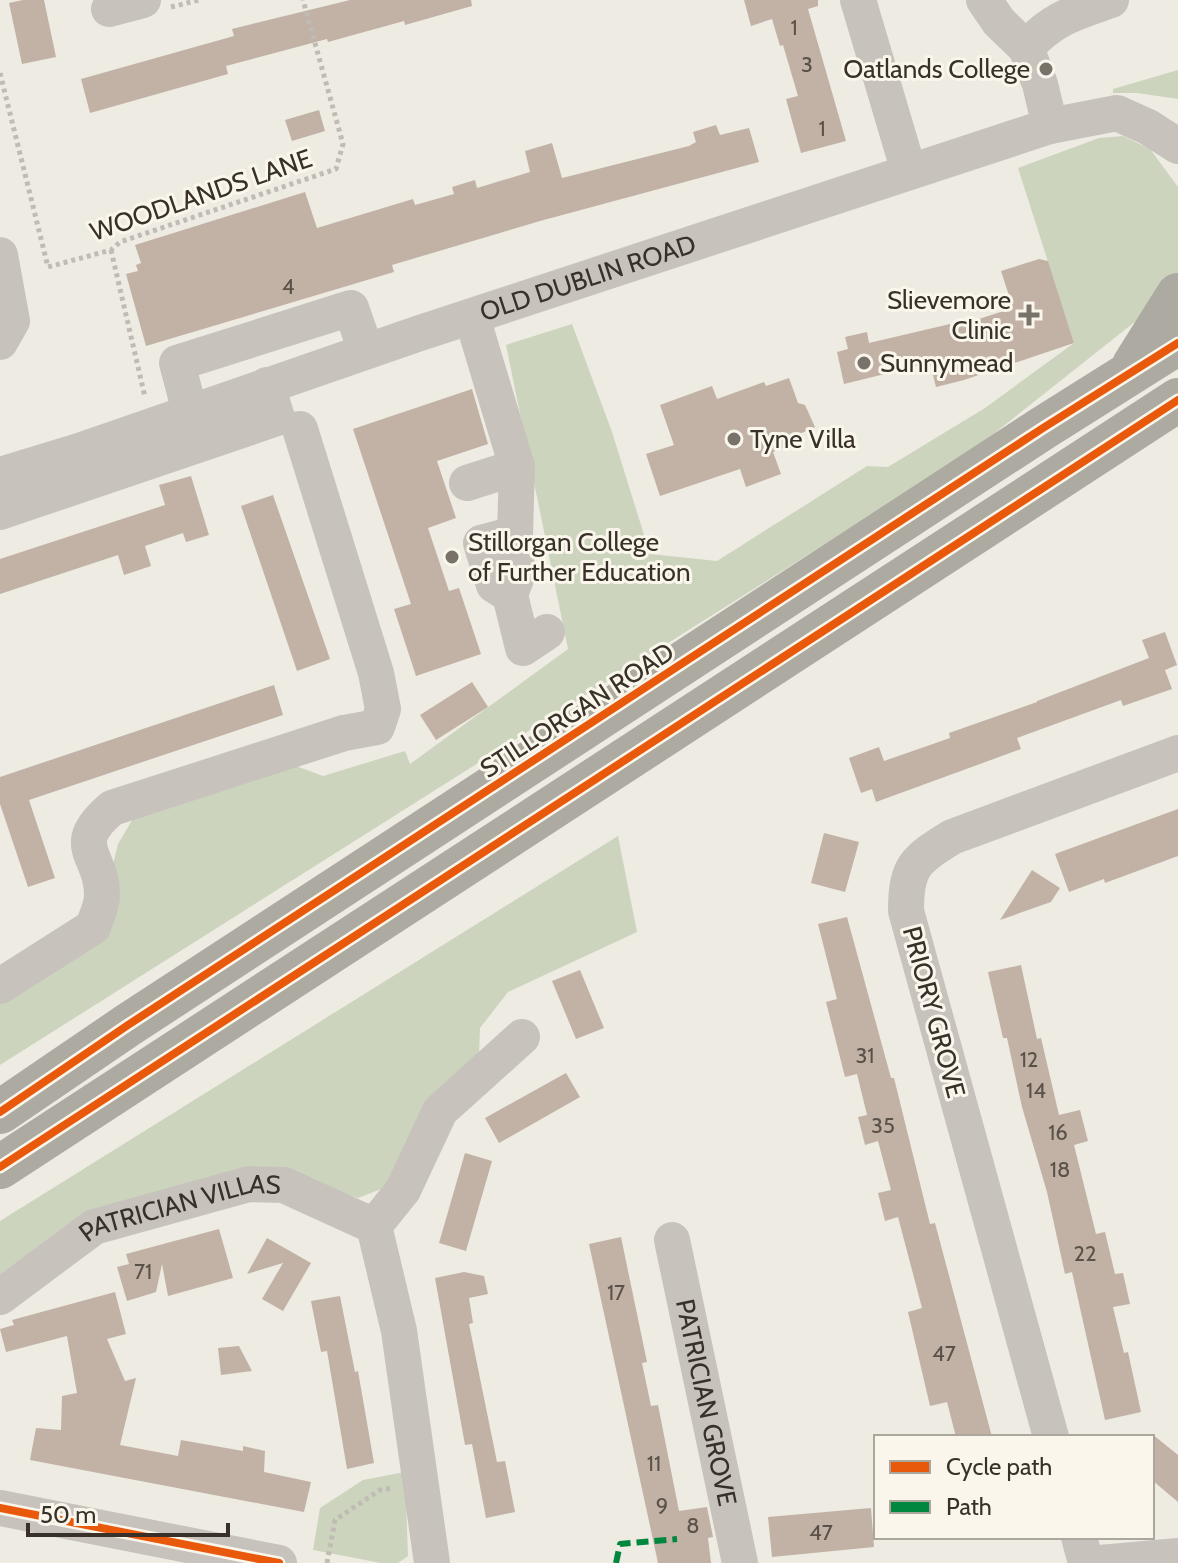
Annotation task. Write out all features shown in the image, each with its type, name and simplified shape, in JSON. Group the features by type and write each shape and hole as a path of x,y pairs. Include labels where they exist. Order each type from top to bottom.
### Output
{"highway":[{"path":"1128,374 1178,295"},
{"name":"STILLORGAN ROAD","path":"0,1112 128,1025 1178,343"},
{"path":"0,1167 1178,400"}],"street":[{"path":"858,0 909,172"},
{"path":"984,0 999,22 1034,26 1111,0"},
{"path":"1034,26 1040,84 1050,126"},
{"name":"OLD DUBLIN ROAD","path":"0,475 1050,126 1117,113 1177,144"},
{"path":"0,255 12,321 0,342"},
{"path":"190,412 177,363 351,308 366,351"},
{"path":"472,317 517,467 517,576 510,595 524,647"},
{"path":"0,512 277,418 267,385"},
{"path":"0,986 93,927 102,896 88,849 94,824 112,808 344,733 377,727 383,709 376,673 300,429"},
{"path":"467,483 517,467"},
{"name":"PRIORY GROVE","path":"1050,1435 906,911 906,882 922,855 952,837 1178,753"},
{"path":"432,1563 399,1331 374,1226 403,1190 440,1111 522,1037"},
{"name":"PATRICIAN VILLAS","path":"0,1297 94,1227 249,1184 284,1185 374,1226"},
{"name":"PATRICIAN GROVE","path":"672,1240 740,1563"},
{"path":"0,1508 279,1563"},
{"path":"1080,1539 1086,1563"},
{"path":"1100,1563 1178,1556"}],"path":[{"path":"111,250 152,426"},
{"path":"327,1563 335,1520 380,1490 420,1484"}],"green space":[{"path":"1178,70 1178,99 1113,93 1113,89"},
{"path":"1123,136 1150,149 1178,187 1178,280 1165,298 972,451 0,1065 0,999 94,943 118,844 134,817 288,763 323,776 405,751 410,764 568,649 506,345 572,324 612,432 650,554 717,561 867,466 888,467 985,408 1074,343 1018,168 1099,138"},
{"path":"618,836 637,932 508,992 480,1028 479,1056 389,1186 358,1198 288,1175 252,1169 0,1282 0,1221"},
{"path":"405,1472 408,1556 398,1563 381,1563 313,1550 320,1508 363,1480"}],"building":[{"path":"44,0 56,57 22,64 9,3"},
{"path":"350,0 471,0 472,6 405,25 404,21 226,66 228,74 90,113 81,79 234,36 232,29"},
{"path":"744,0 818,0 818,6 808,9 846,141 801,153 786,99 798,96 783,45 780,46 772,19 751,26"},
{"path":"319,110 325,131 292,141 285,120"},
{"path":"716,125 720,135 749,128 759,162 392,265 394,272 146,346 126,274 138,271 136,265 141,263 135,245 305,192 317,228 413,199 415,205 454,194 452,187 475,180 477,188 530,172 525,151 552,143 562,178 689,146 696,142 693,132"},
{"path":"1039,259 1048,261 1074,343 936,387 930,363 844,384 837,352 848,349 845,337 867,332 869,343 950,324 951,328 1013,308 1001,271"},
{"name":"Tyne Villa","path":"789,378 798,403 805,405 815,427 795,436 796,443 773,452 781,474 746,487 740,469 660,496 646,454 674,445 660,405 712,386 717,399 764,382 766,386"},
{"name":"Stillorgan College of Further Education","path":"472,389 488,444 437,461 456,518 428,528 449,591 459,588 481,654 416,676 394,609 411,604 353,429"},
{"path":"191,476 209,535 186,542 183,533 145,546 151,566 124,575 118,555 0,594 0,559 165,505 159,485"},
{"path":"273,495 330,659 297,671 241,506"},
{"path":"1165,632 1177,665 1165,670 1172,689 1123,706 1121,700 1017,738 1021,749 876,802 872,789 861,793 849,758 879,747 884,761 950,738 949,733 1149,658 1142,640"},
{"path":"472,682 488,707 436,740 420,715"},
{"path":"274,685 283,715 29,800 55,878 28,887 0,804 0,777"},
{"path":"1178,809 1178,856 1105,883 1104,879 1069,892 1055,854"},
{"path":"824,833 859,842 845,892 811,883"},
{"path":"1032,870 1060,888 1051,902 1000,920"},
{"path":"847,917 891,1078 894,1078 930,1224 935,1223 991,1435 955,1435 947,1402 930,1406 908,1312 922,1308 898,1217 885,1221 878,1193 891,1190 878,1141 865,1145 858,1117 867,1115 857,1074 845,1077 826,1002 837,999 818,924"},
{"path":"1021,965 1037,1039 1041,1038 1059,1115 1080,1110 1088,1141 1074,1145 1096,1234 1105,1232 1115,1274 1123,1273 1130,1304 1113,1307 1124,1353 1128,1352 1141,1412 1105,1420 1072,1272 1065,1274 1047,1192 1022,1107 1007,1038 1003,1038 988,972"},
{"path":"580,970 604,1028 576,1039 552,981"},
{"path":"566,1073 580,1097 499,1143 485,1118"},
{"path":"465,1153 492,1161 466,1251 439,1243"},
{"path":"219,1229 233,1278 168,1296 162,1264 156,1292 127,1301 117,1267 129,1264 126,1254"},
{"path":"621,1237 647,1362 642,1363 651,1406 658,1405 679,1511 707,1507 713,1537 708,1538 711,1563 658,1563 589,1244"},
{"path":"267,1238 311,1263 283,1311 262,1299 283,1263 247,1274"},
{"path":"464,1272 484,1276 488,1294 469,1298 473,1323 469,1324 497,1462 505,1461 515,1512 486,1518 472,1444 465,1445 435,1278"},
{"path":"115,1292 126,1334 107,1339 125,1381 136,1378 120,1445 178,1456 181,1440 243,1451 243,1446 265,1451 264,1472 311,1482 304,1512 30,1460 36,1428 61,1430 62,1396 77,1393 67,1336 6,1352 0,1329 14,1325 12,1320"},
{"path":"340,1296 355,1372 358,1371 374,1463 347,1469 327,1351 321,1352 311,1301"},
{"path":"239,1346 252,1371 221,1375 218,1348"},
{"path":"1154,1436 1178,1455 1178,1502 1154,1482"},
{"path":"871,1508 874,1547 772,1557 768,1517"}],"marked path":[{"path":"616,1563 620,1544 677,1539"}],"cycle path":[{"path":"0,1112 128,1025 1178,343"},
{"path":"0,1167 1178,400"},
{"path":"0,1508 279,1563"}],"place":[{"name":"Oatlands College","path":"1046,69"},
{"name":"Slievemore Clinic","path":"1029,315"},
{"name":"Sunnymead","path":"864,363"},
{"name":"Tyne Villa","path":"734,439"},
{"name":"Stillorgan College of Further Education","path":"452,557"}]}
